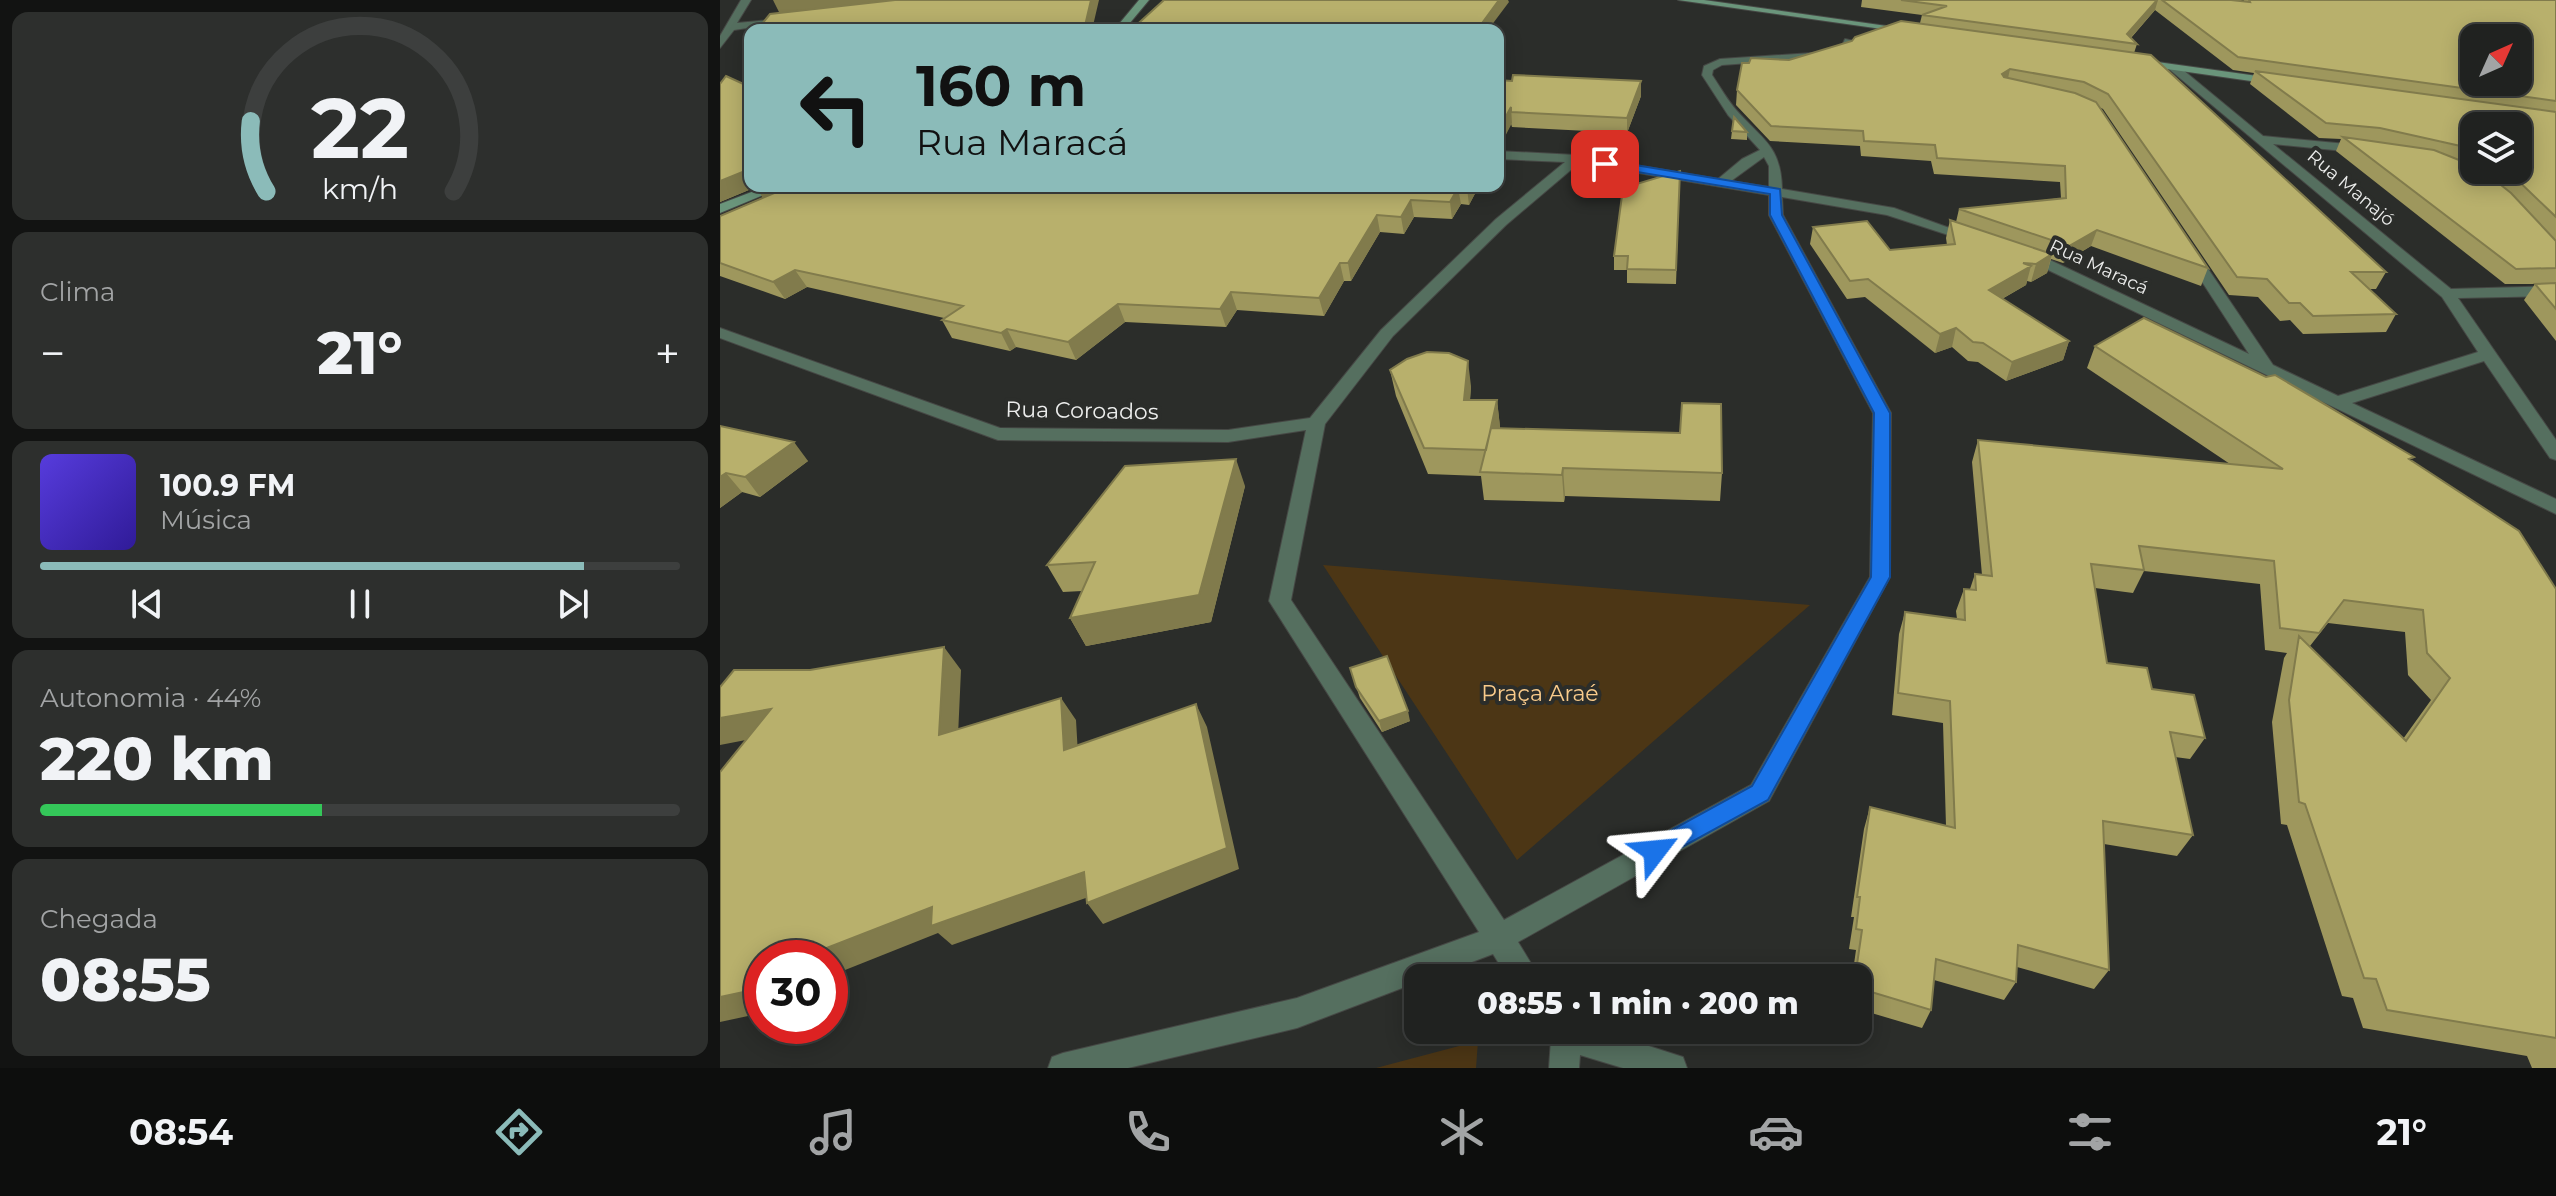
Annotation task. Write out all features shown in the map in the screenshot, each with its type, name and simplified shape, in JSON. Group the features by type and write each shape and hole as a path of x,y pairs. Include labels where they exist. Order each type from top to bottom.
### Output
{"street":[{"path":"720,45 746,0"},
{"path":"1124,24 1144,0"},
{"path":"1683,0 1927,32"},
{"path":"762,24 804,20"},
{"path":"730,27 744,26"},
{"path":"1063,1068 1297,1013 1497,939 1760,793 1880,577 1882,413 1776,215 1775,166 1762,141 1732,113 1707,75 1708,68 1720,62 1838,53 1845,50 1849,41"},
{"path":"2127,60 2292,84"},
{"name":"Rua Manajó","path":"2173,67 2447,294 2556,454"},
{"path":"2260,139 2374,151"},
{"path":"1721,183 1746,162 1767,151"},
{"name":"Rua Maracá","path":"1504,155 1576,159 1889,211 1997,247 2047,264 2556,507"},
{"path":"1515,964 1280,601 1316,423 1387,333 1501,222 1576,159"},
{"path":"720,209 764,192"},
{"path":"2182,241 2267,369"},
{"path":"2447,294 2556,291"},
{"name":"Rua Coroados","path":"720,333 998,434 1228,436 1316,423"},
{"path":"2337,402 2488,354"},
{"path":"1564,1044 1564,1068"},
{"path":"1600,1044 1672,1068"}],"green space":[{"name":"Praça Araé","path":"1323,565 1810,605 1517,860"},
{"path":"1467,1044 1478,1044 1476,1068 1376,1068"}],"building":[{"path":"895,0 1091,0 1085,24 762,24 770,14"},
{"path":"1164,0 1499,0 1481,24 1138,24"},
{"path":"1901,0 2157,0 2127,34 2137,44 1922,15 1947,6"},
{"path":"2162,0 2556,0 2556,101 2520,96 2532,96 2532,24 2460,24 2460,88 2238,57"},
{"path":"1901,21 2151,55 2386,272 2351,272 2396,314 2313,316 2300,303 2289,303 2267,279 2237,277 2108,94 2084,82 2010,69 2002,74 2075,93 2096,102 2208,268 2097,230 2069,246 1959,209 2066,198 2065,166 1937,158 1935,145 1864,141 1863,131 1771,126 1737,90 1742,63 1749,63 1751,58 1789,60 1852,41 1855,37"},
{"path":"2255,71 2556,112 2556,217 2522,184 2532,184 2532,112 2460,112 2460,146 2380,128 2326,123"},
{"path":"1513,75 1641,81 1627,118 1511,112 1511,107 1504,120 1504,80 1512,81"},
{"path":"726,76 744,84 744,171 720,181 720,84"},
{"path":"1734,117 1747,132 1732,131"},
{"path":"2343,137 2434,150 2460,160 2460,184 2500,184 2556,241 2556,268 2516,269"},
{"path":"1680,171 1676,270 1627,269 1628,256 1614,256 1623,188"},
{"path":"777,192 1456,192 1450,202 1411,200 1401,217 1377,215 1348,263 1340,263 1319,298 1231,292 1220,309 1118,304 1068,342 1007,329 1001,333 942,320 963,306 795,270 773,282 720,263 720,216"},
{"path":"1950,220 2052,254 2036,264 2023,263 2031,266 1989,290 2069,341 2012,362 1983,343 1973,342 1956,328 1940,334 1868,279 1850,281 1813,227 1867,221 1890,250 1955,244"},
{"path":"2556,283 2556,309 2535,284"},
{"path":"2144,318 2266,377 2275,375 2414,457 2409,459 2519,531 2556,589 2556,1038 2387,1010 2376,979 2364,978 2305,804 2299,802 2289,700 2299,636 2406,741 2450,678 2427,653 2423,610 2344,600 2319,633 2280,628 2274,561 2139,546 2144,570 2091,564 2107,663 2147,668 2152,689 2194,695 2205,738 2170,732 2193,835 2103,821 2109,970 2018,945 2016,982 1936,959 1931,1010 1872,992 1872,964 1857,964 1862,930 1856,929 1860,897 1857,897 1870,807 1955,828 1950,701 1898,693 1905,612 1965,620 1964,589 1976,590 1975,574 1992,576 1978,440 2283,469 2095,346"},
{"path":"1427,352 1449,353 1468,361 1464,400 1497,400 1486,450 1424,448 1390,370 1407,359"},
{"path":"1682,403 1721,404 1722,473 1563,468 1562,475 1480,472 1491,428 1680,433"},
{"path":"720,426 794,442 745,477 726,473 720,477"},
{"path":"1236,459 1199,595 1070,618 1095,562 1047,565 1125,466"},
{"path":"944,647 939,735 1061,698 1064,750 1196,704 1227,848 1087,903 1084,872 931,926 932,907 847,940 744,940 744,992 720,997 720,772 771,709 720,718 720,687 734,670 810,670"},
{"path":"1387,656 1408,711 1379,721 1356,687 1350,668"}],"route":[{"path":"1605,164 1776,192 1776,215 1882,413 1880,577 1760,793 1655,851"}]}
